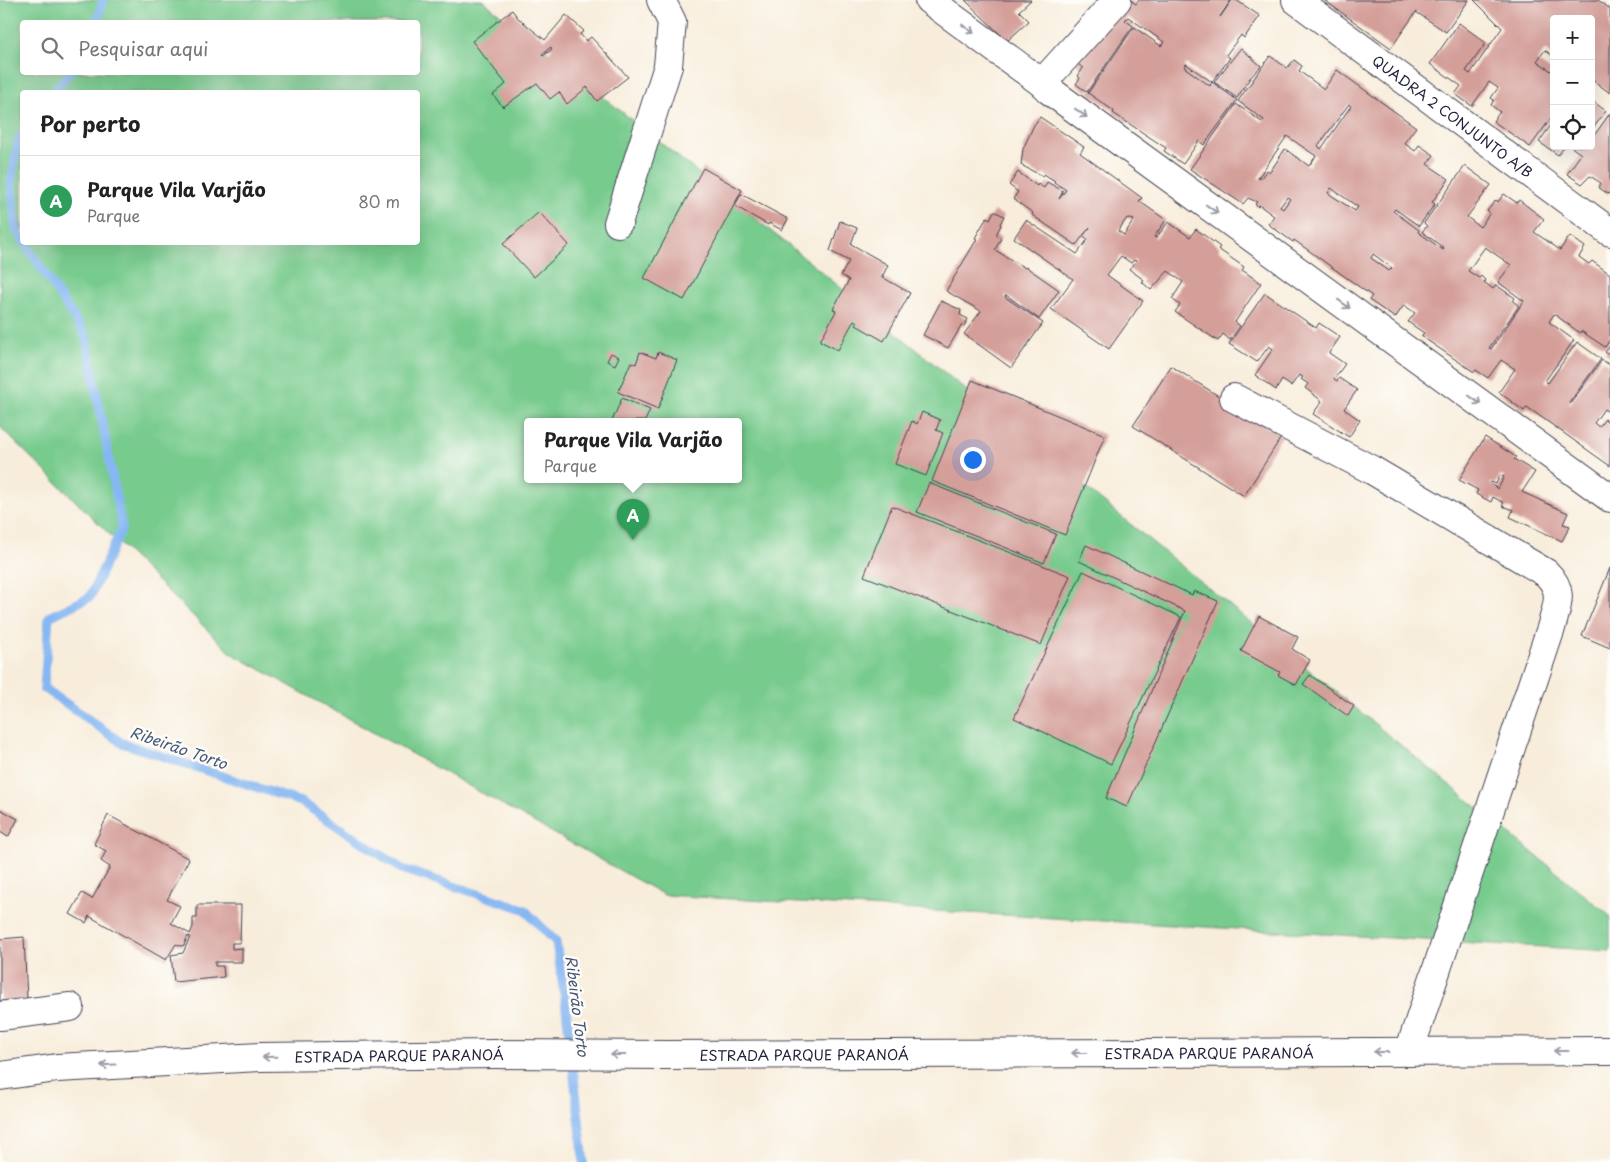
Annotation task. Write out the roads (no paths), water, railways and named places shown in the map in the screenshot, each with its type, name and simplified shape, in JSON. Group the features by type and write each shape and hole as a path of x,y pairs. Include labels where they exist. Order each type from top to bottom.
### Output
{"street":[{"path":"618,223 668,66 672,22 661,0"},
{"path":"929,0 1049,90 1610,498"},
{"path":"1042,84 1117,0"},
{"name":"QUADRA 2 CONJUNTO A/B","path":"1296,0 1610,232"},
{"path":"1234,398 1372,470 1546,572 1554,580 1557,588 1558,598 1551,628 1409,1052"},
{"path":"0,1016 70,1008"},
{"name":"ESTRADA PARQUE PARANOÁ","path":"0,1076 57,1068 260,1057 494,1054 1610,1051"}],"waterway":[{"name":"Ribeirão Torto","path":"98,20 103,0"},
{"name":"Ribeirão Torto","path":"56,90 68,75"},
{"name":"Ribeirão Torto","path":"20,137 11,183 16,229 20,236"},
{"name":"Ribeirão Torto","path":"26,245 86,336 122,528 90,597 49,617 44,688 122,743 301,802 402,869 524,909 556,942 565,1000 584,1162"}],"place":[{"name":"Parque Vila Varjão","path":"633,540"}]}
